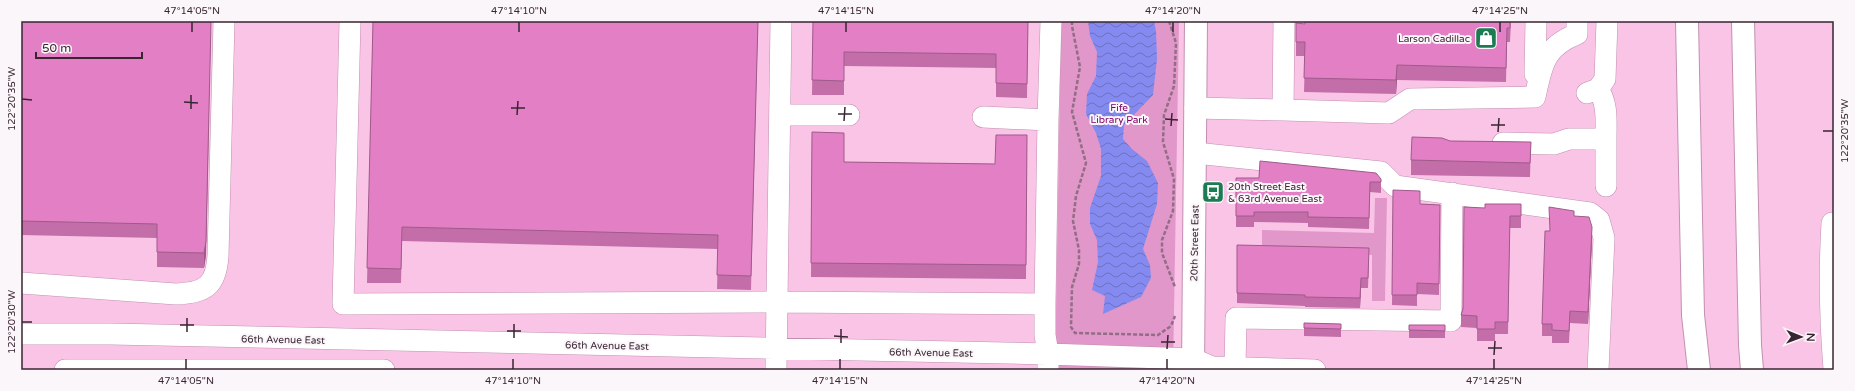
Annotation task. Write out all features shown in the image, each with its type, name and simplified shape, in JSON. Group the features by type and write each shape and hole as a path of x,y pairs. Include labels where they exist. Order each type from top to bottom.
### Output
{"main road":[{"name":"20th Street East","path":"1193,364 1196,21"},
{"path":"1687,21 1693,315 1699,370"},
{"path":"1743,21 1750,345 1752,370"}],"street":[{"path":"21,282 176,294 200,291 210,284 216,270 218,256 224,21"},
{"path":"350,21 343,304 777,302 1045,304"},
{"path":"776,370 781,21"},
{"path":"1048,362 1045,334 1045,304 1051,21"},
{"path":"1283,110 1284,21"},
{"path":"1535,97 1536,21"},
{"path":"1535,97 1542,67 1549,52 1566,39 1577,34 1577,21"},
{"path":"1606,186 1605,106 1603,95 1592,91 1605,79 1607,21"},
{"path":"1195,108 1389,113 1410,99 1535,97"},
{"path":"780,116 849,115"},
{"path":"983,117 1048,120"},
{"path":"1482,143 1554,144 1569,139 1606,139"},
{"path":"1195,153 1381,172 1395,186 1590,213 1599,220 1604,238 1598,370"},
{"path":"1235,368 1236,318 1451,321 1452,193"},
{"path":"1833,222 1829,269 1834,369"},
{"name":"66th Avenue East","path":"21,334 110,334 777,348 1048,362 1193,364"},
{"path":"1193,364 1212,367 1315,370"},
{"path":"65,370 384,370"}],"path":[{"path":"1072,21 1080,67 1072,112 1086,163 1076,196 1073,221 1079,250 1079,264 1072,287 1071,327 1075,333 1158,335 1170,326 1175,314"},
{"path":"1169,21 1176,43 1174,86 1164,115 1163,142 1174,179 1173,211 1162,240 1162,253 1174,286 1175,293"}],"green space":[{"name":"Fife Library Park","path":"1061,21 1179,21 1173,370 1055,370"},
{"path":"1375,198 1387,198 1385,301 1372,301 1372,255 1262,253 1262,230 1374,233"}],"water":[{"path":"1088,21 1154,21 1156,31 1157,59 1153,95 1124,125 1123,139 1132,149 1147,161 1158,183 1157,204 1143,249 1150,265 1151,278 1141,297 1103,314 1105,296 1092,290 1098,262 1097,240 1090,224 1090,208 1101,176 1101,149 1096,133 1086,114 1087,94 1096,76 1097,52 1090,36"}],"building":[{"path":"21,21 211,21 206,241 204,253 157,252 157,224 21,221"},
{"path":"373,21 758,21 751,276 717,275 718,235 402,227 401,269 367,268"},
{"path":"813,21 1028,21 1027,84 996,83 996,54 844,52 844,81 812,80"},
{"path":"1305,21 1510,21 1510,28 1507,28 1506,68 1397,65 1396,80 1304,78 1305,42 1296,42 1296,23 1305,24"},
{"path":"812,132 844,133 844,162 995,164 996,135 1027,135 1026,265 811,263"},
{"path":"1412,137 1442,138 1450,141 1531,142 1530,163 1411,160"},
{"path":"1260,161 1376,173 1381,179 1381,182 1370,182 1369,218 1308,217 1308,212 1254,212 1254,216 1236,216 1236,178 1259,178"},
{"path":"1393,190 1420,191 1420,204 1440,205 1439,284 1417,283 1417,295 1392,295"},
{"path":"1485,204 1521,204 1521,216 1510,216 1508,322 1495,322 1495,329 1477,329 1477,316 1461,315 1463,309 1464,207 1485,208"},
{"path":"1549,207 1574,211 1574,216 1589,217 1592,227 1588,312 1570,311 1569,331 1552,330 1552,324 1542,324 1545,231 1550,231"},
{"path":"1237,245 1369,248 1368,278 1361,278 1360,298 1305,297 1305,295 1237,293"},
{"path":"1304,323 1341,324 1341,329 1304,328"},
{"path":"1409,325 1445,325 1445,331 1409,330"}],"place":[{"name":"Larson Cadillac","path":"1486,38"},
{"name":"20th Street East & 63rd Avenue East","path":"1213,192"}]}
